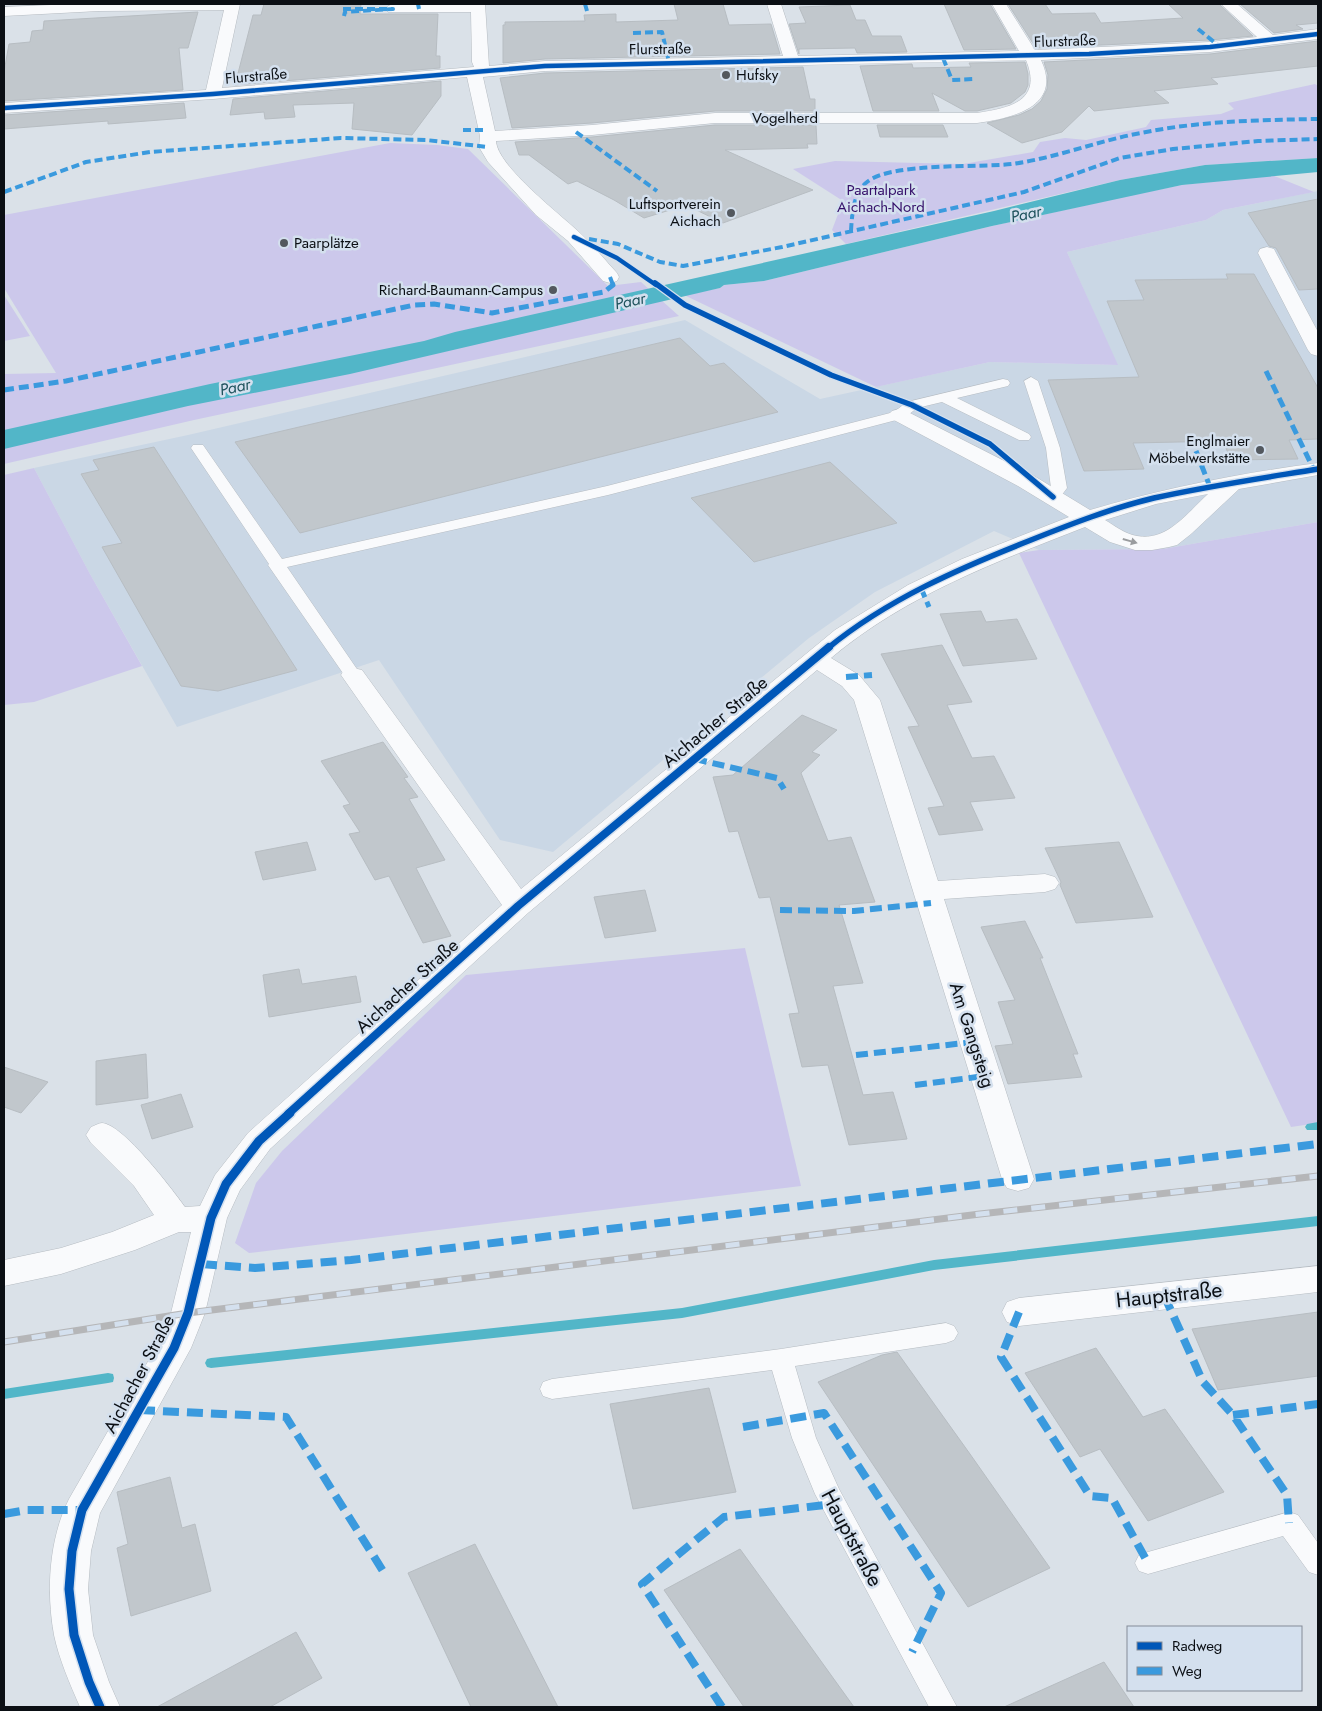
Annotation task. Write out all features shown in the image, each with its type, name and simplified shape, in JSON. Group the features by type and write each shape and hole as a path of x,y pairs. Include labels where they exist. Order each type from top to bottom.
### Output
{"street":[{"path":"4,12 99,7 232,4 213,94"},
{"path":"774,4 792,61"},
{"name":"Vogelherd","path":"488,136 592,130 715,118 978,118 1010,111 1025,105 1034,96 1040,84 1036,64 999,4"},
{"path":"1228,4 1271,41"},
{"path":"393,10 478,6 479,72 488,147 497,162 542,210 574,237 610,277"},
{"name":"Flurstraße","path":"4,108 213,94 592,64 1031,56 1157,50 1271,41 1318,34"},
{"path":"1267,253 1318,350"},
{"path":"899,415 1052,497 1118,537 1135,543 1152,544 1168,540 1183,530 1230,484"},
{"name":"Aichacher Straße","path":"100,1707 89,1682 74,1635 69,1588 72,1551 82,1510 174,1348 188,1313 193,1219 226,1184 259,1141 518,906 844,635 916,590 970,564 1087,518 1151,499 1318,470"},
{"name":"Am Gangsteig","path":"816,658 851,680 860,688 867,700 1018,1179"},
{"path":"353,675 518,906"},
{"path":"927,891 1045,883"},
{"path":"102,1134 144,1177 193,1219"},
{"path":"4,1273 61,1261 193,1219"},
{"name":"Hauptstraße","path":"1020,1312 1318,1279"}],"lane":[{"path":"1031,381 1053,448 1059,488 1052,497"},
{"path":"276,564 608,490 899,415 912,406 1003,383"},
{"path":"942,397 1024,437"},
{"path":"198,448 353,675"},
{"path":"552,1390 781,1359 946,1333"},
{"name":"Hauptstraße","path":"781,1359 804,1438 828,1494 943,1707"},
{"path":"1148,1563 1289,1524 1318,1564"}],"shaded area":[{"path":"1318,191 1318,522 1163,549 1039,550 994,531 875,592 809,638 553,852 500,840 379,660 177,727 90,574 34,468 188,435 685,320 820,399 990,362 1117,365 1067,252 1206,220 1223,210"}],"green space":[{"name":"Paartalpark Aichach-Nord","path":"1315,84 1318,86 1318,158 1205,165 1120,180 846,244 832,230 843,201 793,169 835,161 963,164 1033,152 1040,142 1065,138 1086,140 1146,127 1151,120 1221,114 1234,109 1228,103"},
{"name":"Paarplätze","path":"390,143 437,145 468,149 608,286 641,282 679,316 194,420 4,464 4,374 56,373 4,288 4,215"},
{"path":"1272,175 1314,192 1223,210 1206,220 1067,252 1118,365 990,362 876,387 684,295 720,288 724,285 764,281 992,226 1132,195 1182,185"},
{"path":"4,295 30,336 4,341"},
{"path":"34,468 90,574 142,666 34,702 4,705 4,475"},
{"path":"1318,522 1318,1123 1291,1127 1019,553 1039,550 1163,549"},
{"path":"745,948 801,1186 249,1253 235,1243 256,1183 282,1151 466,975"}],"water":[{"name":"Paar","path":"1318,158 1318,172 1182,185 992,226 764,281 724,285 720,288 350,374 188,406 4,449 4,430 210,384 424,341 455,332 994,211 1120,180 1205,165"}],"building":[{"path":"264,4 361,4 360,14 438,14 436,56 440,56 440,68 235,85 253,15 261,15"},
{"path":"674,4 723,4 729,25 771,24 780,54 545,59 503,63 503,25 505,25 505,22 585,21 584,15 616,14 616,22 678,20"},
{"path":"944,4 990,4 1016,49 964,50"},
{"path":"1008,4 1045,4 1052,14 1095,13 1101,23 1183,18 1168,4 1219,4 1253,36 1210,40 1036,48"},
{"path":"1240,4 1318,4 1318,23 1296,25 1303,29 1274,33"},
{"path":"850,5 856,20 865,20 872,36 901,36 907,52 857,53 855,48 799,49 799,54 789,24 806,23 799,7"},
{"path":"198,12 188,48 179,48 183,90 4,101 4,72 9,44 30,42 32,31 43,30 44,21"},
{"path":"1318,41 1318,66 1211,78 1218,84 1154,91 1169,103 1094,111 1089,106 1062,132 1022,143 987,123 1019,115 1032,109 1041,101 1047,89 1048,75 1044,62 1210,54"},
{"path":"1025,62 1028,85 1025,92 1011,103 977,111 965,111 932,93 939,111 873,111 860,66 912,64 913,68 971,67 969,63"},
{"path":"803,67 810,99 815,99 815,111 715,111 592,123 512,128 500,78 545,73"},
{"path":"441,81 441,96 412,135 352,129 354,103 293,105 295,117 265,119 264,112 230,115 233,99"},
{"path":"184,103 186,118 108,124 108,121 4,129 4,115"},
{"path":"715,125 816,125 817,144 807,144 808,148 725,150 813,190 723,223 686,205 644,218 577,181 568,184 529,155 519,155 515,142 592,137"},
{"path":"877,125 943,125 948,137 880,137"},
{"path":"1318,199 1318,289 1299,290 1276,248 1269,246 1248,213"},
{"name":"Englmaier Möbelwerkstätte","path":"1226,274 1254,274 1318,388 1318,439 1289,440 1298,459 1231,460 1223,441 1133,443 1144,469 1084,471 1048,380 1139,377 1107,301 1144,300 1135,280 1228,279"},
{"path":"680,338 710,366 724,363 778,412 300,533 235,442"},
{"path":"154,447 297,670 218,691 181,686 102,547 122,543 81,474 99,470 93,460"},
{"path":"830,462 897,523 754,562 691,498"},
{"path":"981,611 986,622 1017,619 1037,659 963,666 940,614"},
{"path":"942,645 972,702 947,705 972,758 994,756 1015,798 970,802 983,830 939,835 928,808 944,806 908,727 919,726 881,654"},
{"path":"802,715 837,730 812,752 820,755 801,773 828,841 851,837 875,902 839,905 863,983 833,986 863,1095 893,1092 907,1139 849,1145 828,1065 802,1067 789,1014 799,1013 770,897 759,898 738,831 729,832 713,777 733,775"},
{"path":"383,742 408,777 404,778 418,797 409,799 445,860 416,868 451,936 423,943 389,876 375,880 349,834 360,832 343,806 350,804 321,761"},
{"path":"307,842 316,870 263,880 255,852"},
{"path":"1119,842 1153,917 1076,923 1060,885 1061,882 1045,848"},
{"path":"645,890 656,931 605,938 594,897"},
{"path":"1025,921 1043,958 1040,958 1078,1054 1073,1054 1082,1077 1008,1084 995,1046 1013,1044 998,1002 1015,1000 981,927"},
{"path":"299,969 302,984 356,976 361,1002 269,1017 263,975"},
{"path":"146,1054 148,1098 96,1105 96,1061"},
{"path":"4,1067 48,1082 21,1113 4,1107"},
{"path":"181,1094 193,1127 152,1139 141,1105"},
{"path":"1318,1312 1318,1376 1218,1390 1192,1329"},
{"path":"1096,1348 1143,1417 1165,1409 1224,1492 1148,1521 1100,1449 1080,1457 1025,1373"},
{"path":"897,1352 1050,1568 968,1607 818,1382 882,1355"},
{"path":"709,1388 736,1492 633,1509 610,1404"},
{"path":"170,1477 182,1528 195,1524 211,1591 131,1616 117,1548 128,1544 117,1492"},
{"path":"475,1544 558,1707 471,1707 408,1573"},
{"path":"740,1549 854,1707 744,1707 664,1590"},
{"path":"296,1632 322,1678 270,1707 157,1707"},
{"path":"1104,1662 1134,1707 1004,1707"}],"waterway":[{"path":"1311,1127 1318,1126"},
{"path":"211,1363 682,1313 934,1265 1318,1221"},
{"path":"4,1394 108,1378"}],"railway":[{"path":"4,1342 188,1313 980,1214 1318,1176"}],"marked path":[{"path":"418,4 419,9"},
{"path":"585,4 587,11"},
{"path":"343,9 393,9 345,12 344,16"},
{"path":"1198,29 1219,46"},
{"path":"633,33 662,32 669,62"},
{"path":"943,58 952,80 975,79"},
{"path":"851,231 852,212 858,194 866,182 882,174 926,168 1011,164 1064,154 1138,133 1172,127 1242,120 1318,119"},
{"path":"463,130 487,130"},
{"path":"576,132 657,191"},
{"path":"4,192 86,162 150,152 341,138 426,140 488,147"},
{"path":"589,239 618,244 660,262 683,266 782,247 1024,192 1120,158 1173,149 1258,141 1318,139"},
{"path":"4,390 66,381 414,305 434,304 492,313 604,292 613,285 610,277"},
{"path":"1266,371 1314,470"},
{"path":"1196,451 1210,487"},
{"path":"921,588 929,607"},
{"path":"846,677 872,675"},
{"path":"695,759 777,778 784,789"},
{"path":"780,910 854,911 931,903"},
{"path":"856,1055 974,1042"},
{"path":"915,1085 985,1076"},
{"path":"201,1264 255,1268 351,1260 1318,1144"},
{"path":"1164,1295 1203,1382 1233,1415 1287,1495 1289,1523"},
{"path":"1019,1312 1001,1357 1090,1496 1112,1498 1148,1563"},
{"path":"1233,1415 1318,1404"},
{"path":"139,1410 286,1417 383,1571"},
{"path":"743,1427 824,1413 941,1593 912,1652"},
{"path":"722,1707 642,1584 724,1517 833,1504"},
{"path":"4,1514 27,1510 82,1510"}],"cycle path":[{"path":"4,108 213,94 545,66 1089,54 1210,47 1318,34"},
{"path":"574,237 617,258 685,305 831,375 912,405 990,444 1053,497"},
{"path":"100,1707 89,1682 74,1635 69,1589 72,1551 82,1510 174,1348 188,1313 211,1218 226,1184 259,1141 518,906 844,635 916,590 970,564 1087,518 1151,499 1191,490 1318,469"}],"place":[{"name":"Hufsky","path":"726,75"},
{"name":"Luftsportverein Aichach","path":"731,213"},
{"name":"Paarplätze","path":"284,243"},
{"name":"Richard-Baumann-Campus","path":"553,290"},
{"name":"Englmaier Möbelwerkstätte","path":"1260,450"}]}
